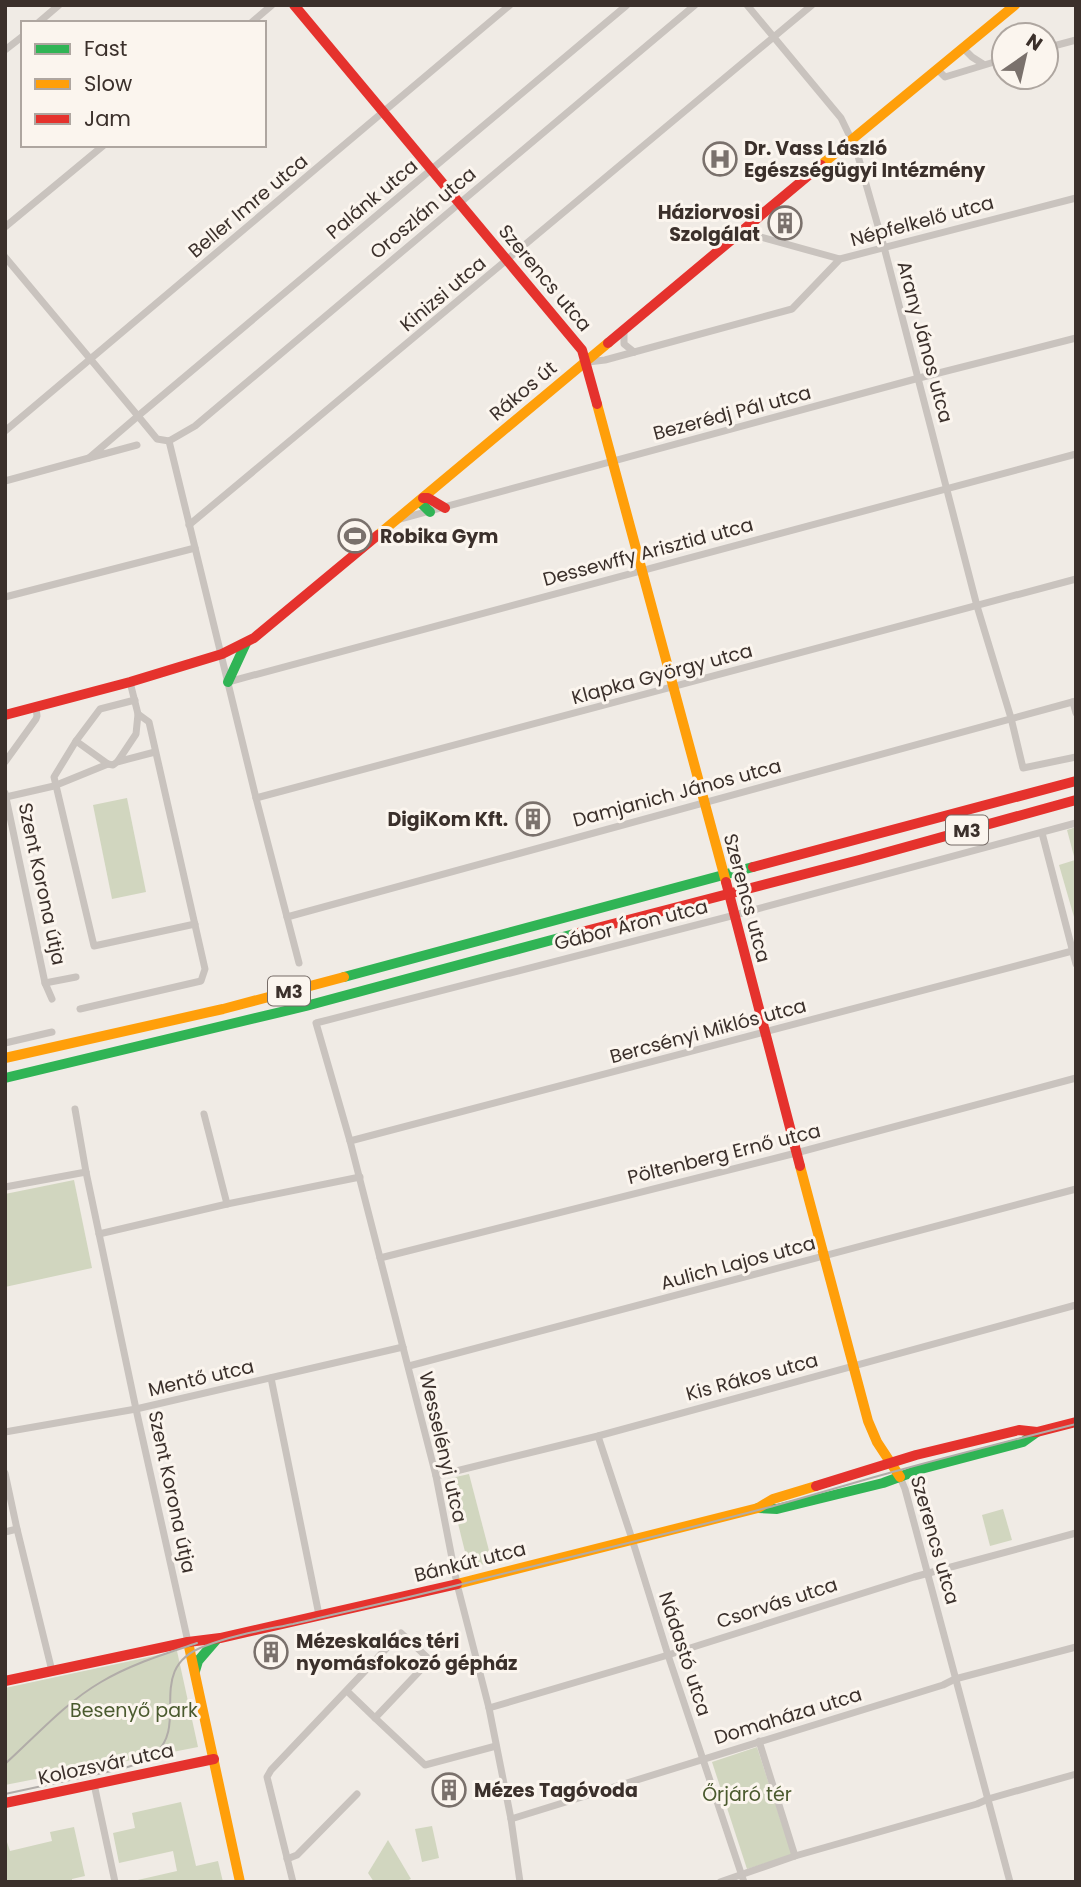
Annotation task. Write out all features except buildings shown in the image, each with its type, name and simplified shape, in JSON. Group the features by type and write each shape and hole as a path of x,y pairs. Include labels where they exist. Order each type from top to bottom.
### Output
{"street":[{"path":"40,21 59,5"},
{"path":"253,21 272,5"},
{"name":"Szerencs utca","path":"295,5 582,350 736,915 764,1033 868,1421 877,1442 904,1484 1010,1882"},
{"name":"Beller Imre utca","path":"5,431 510,5"},
{"name":"Palánk utca","path":"89,458 627,5"},
{"name":"Oroszlán utca","path":"169,441 195,426 695,5"},
{"name":"Arany János utca","path":"747,5 841,118 852,139 884,247 977,606 1011,718 1023,768 1076,757"},
{"name":"Kinizsi utca","path":"189,525 812,5"},
{"name":"Rákos út","path":"5,715 130,682 222,654 246,643 1015,5"},
{"path":"5,50 21,38"},
{"path":"963,48 983,65"},
{"path":"937,69 945,76 990,63"},
{"path":"5,228 102,147"},
{"name":"Népfelkelő utca","path":"586,362 605,360 792,309 840,259 1076,198"},
{"path":"746,228 757,236 840,259"},
{"path":"5,257 157,439 169,441 299,963"},
{"path":"624,329 624,344 634,352"},
{"name":"Bezerédj Pál utca","path":"396,520 1076,338"},
{"path":"5,481 137,445"},
{"name":"Dessewffy Arisztid utca","path":"228,681 1076,454"},
{"path":"437,485 436,497 443,507"},
{"path":"430,512 422,504 422,498 428,498 443,507"},
{"path":"5,597 195,548"},
{"name":"Klapka György utca","path":"256,798 1076,579"},
{"path":"228,681 246,643"},
{"path":"117,762 136,734 138,714 130,682"},
{"path":"54,786 54,777 100,709 135,700"},
{"path":"1074,701 1076,713"},
{"name":"Damjanich János utca","path":"287,917 1074,701"},
{"path":"5,762 36,719 36,707"},
{"path":"80,1009 201,981 205,969 149,722 138,714"},
{"path":"76,741 108,764"},
{"path":"6,795 54,786 108,764 113,765 155,752"},
{"name":"M3","path":"5,1058 223,1009 1076,781"},
{"name":"Szent Korona útja","path":"54,786 94,946 195,923"},
{"name":"Szent Korona útja","path":"6,795 49,997"},
{"name":"M3","path":"5,1078 306,1006 1076,800"},
{"name":"Gábor Áron utca","path":"316,1023 736,915 1076,823"},
{"path":"1042,833 1076,964"},
{"name":"Bercsényi Miklós utca","path":"350,1141 1074,951"},
{"path":"45,983 76,976"},
{"name":"Wesselényi utca","path":"316,1023 360,1177 436,1476 457,1584 489,1708 511,1819 520,1882"},
{"path":"5,1044 52,1032"},
{"name":"Pöltenberg Ernő utca","path":"380,1258 1076,1079"},
{"name":"Szent Korona útja","path":"75,1109 136,1409 240,1882"},
{"path":"204,1114 227,1204"},
{"path":"5,1187 86,1172"},
{"path":"99,1234 360,1177"},
{"name":"Aulich Lajos utca","path":"408,1366 1076,1189"},
{"name":"Kis Rákos utca","path":"436,1476 598,1436 1076,1305"},
{"name":"Mentő utca","path":"5,1432 136,1409 403,1347"},
{"path":"271,1378 319,1615"},
{"name":"Bánkút utca","path":"758,1508 773,1499 916,1455 1019,1430 1037,1432 1076,1422"},
{"name":"Bánkút utca","path":"5,1681 188,1642 217,1639 457,1584 758,1508 777,1509 859,1489 921,1469 1023,1442 1037,1432"},
{"name":"Nádastó utca","path":"598,1436 743,1878"},
{"path":"5,1473 51,1671"},
{"path":"5,1532 17,1529"},
{"name":"Csorvás utca","path":"489,1708 927,1573 1076,1533"},
{"path":"293,1882 267,1777 295,1743 401,1633 430,1660 375,1718"},
{"path":"195,1671 198,1661 217,1639"},
{"name":"Domaháza utca","path":"511,1819 943,1685 955,1679 1076,1647"},
{"path":"346,1691 425,1765 496,1746"},
{"path":"758,1741 795,1856"},
{"name":"Kolozsvár utca","path":"5,1803 214,1759"},
{"path":"720,1882 743,1878 795,1856 1076,1773"},
{"path":"94,1784 115,1882"},
{"path":"288,1859 297,1855 357,1794"}],"green space":[{"path":"127,798 146,892 112,899 93,805"},
{"path":"1076,827 1076,924 1059,865 1075,860 1067,830"},
{"path":"74,1180 92,1268 5,1287 5,1194"},
{"path":"469,1474 492,1562 469,1568 447,1479"},
{"path":"1003,1509 1012,1540 990,1546 982,1515"},
{"name":"Besenyő park","path":"177,1651 198,1747 5,1785 5,1688"},
{"name":"Őrjáró tér","path":"757,1747 792,1855 747,1869 712,1762"},
{"path":"181,1802 196,1866 218,1861 223,1882 129,1882 177,1871 173,1851 119,1863 113,1833 135,1828 132,1813"},
{"path":"432,1826 439,1858 422,1862 415,1829"},
{"path":"74,1827 85,1876 72,1879 72,1882 5,1882 5,1842 10,1851 52,1841 50,1832"},
{"path":"388,1840 411,1879 404,1882 374,1882 368,1873"}],"tram line":[{"path":"5,1794 121,1769 151,1757 165,1742 169,1728 172,1682 176,1668 187,1656 216,1642 692,1527 1076,1424"},
{"path":"5,1764 88,1690 136,1665 197,1643"}],"traffic: fast":[{"path":"423,498 422,504 430,512"},
{"path":"228,682 246,643"},
{"path":"344,977 753,867"},
{"path":"5,1078 306,1006 574,934"},
{"path":"758,1508 777,1509 883,1483 921,1469 1023,1442 1037,1432"},
{"path":"195,1671 198,1661 217,1639"}],"traffic: slow":[{"path":"821,165 1015,5"},
{"path":"378,535 608,343"},
{"path":"597,404 726,882"},
{"path":"5,1058 223,1009 344,977"},
{"path":"800,1166 868,1421 877,1442 900,1477"},
{"path":"457,1584 758,1508 773,1499 816,1486"},
{"path":"188,1642 240,1882"}],"traffic: jam":[{"path":"294,5 582,350 597,404"},
{"path":"608,343 821,165"},
{"path":"423,498 445,508"},
{"path":"5,715 222,654 254,638 378,535"},
{"path":"753,867 1076,781"},
{"path":"574,934 1076,800"},
{"path":"726,882 800,1166"},
{"path":"816,1486 916,1455 1019,1430 1037,1432 1076,1422"},
{"path":"5,1681 188,1642 220,1638 457,1584"},
{"path":"5,1803 214,1759"}],"place":[{"name":"Dr. Vass László Egészségügyi Intézmény","path":"720,159"},
{"name":"Háziorvosi Szolgálat","path":"785,223"},
{"name":"Robika Gym","path":"355,536"},
{"name":"DigiKom Kft.","path":"533,819"},
{"name":"Mézeskalács téri nyomásfokozó gépház","path":"271,1652"},
{"name":"Mézes Tagóvoda","path":"449,1790"}]}
